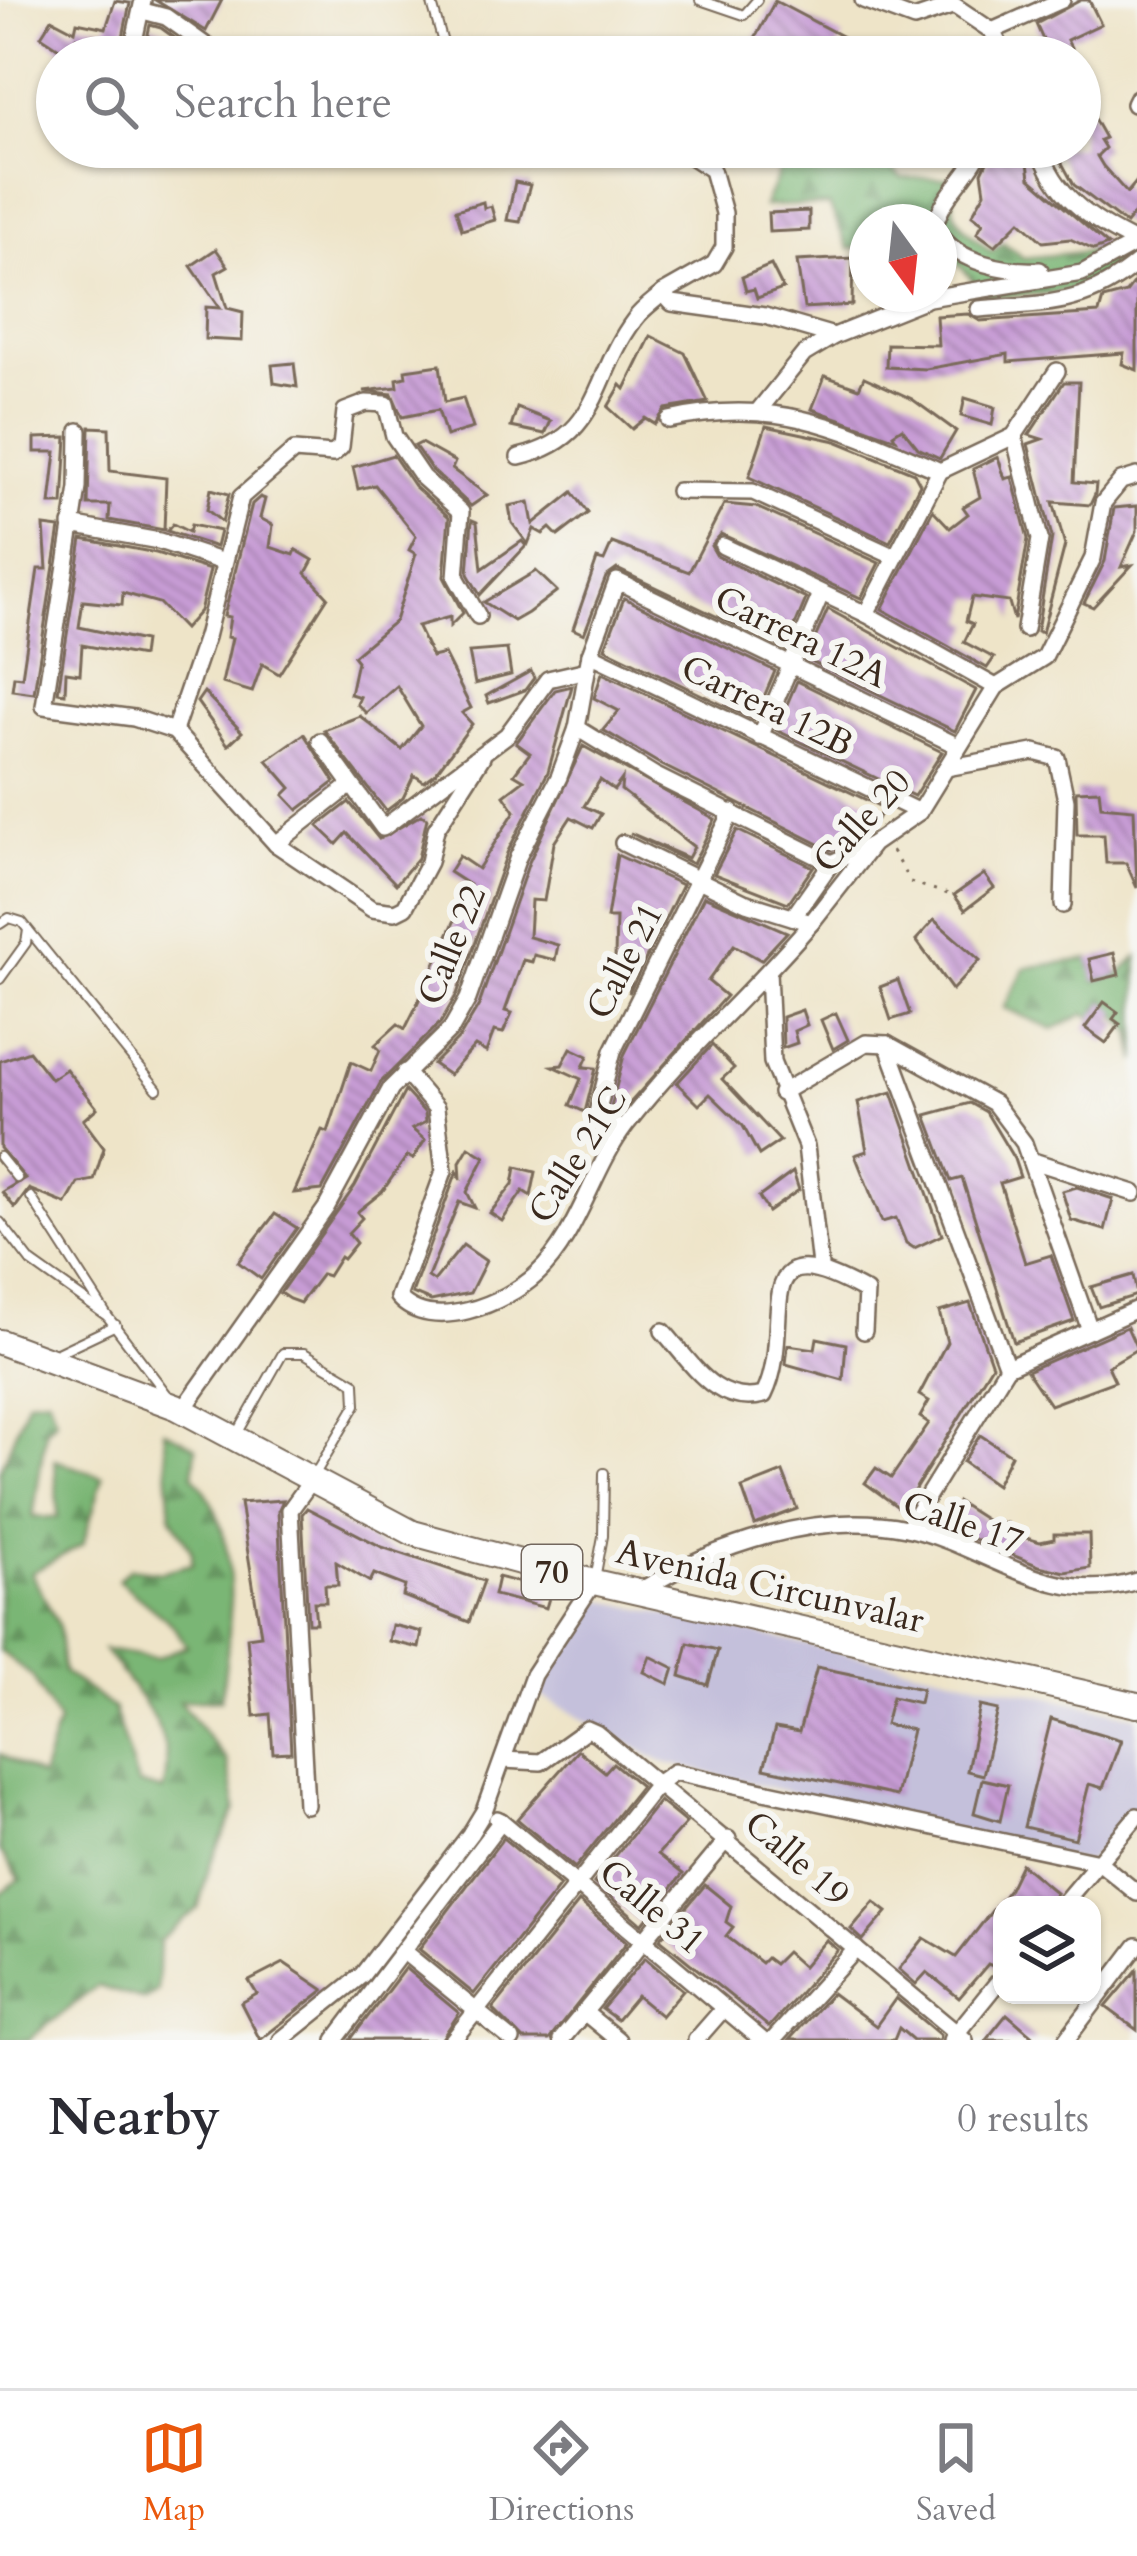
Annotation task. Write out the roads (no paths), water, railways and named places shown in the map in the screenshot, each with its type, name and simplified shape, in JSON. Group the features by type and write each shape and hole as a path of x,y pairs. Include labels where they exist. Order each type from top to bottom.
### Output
{"main road":[{"name":"Avenida Circunvalar","path":"0,1342 179,1409 413,1533 638,1593 1137,1706"}],"street":[{"path":"863,0 914,19 949,3 995,36"},
{"path":"1014,0 1022,18"},
{"path":"992,31 1062,0"},
{"path":"136,36 143,5 193,36"},
{"path":"520,457 551,449 580,427 635,319 663,293 714,264 724,247 724,213 709,168"},
{"path":"941,204 967,180 972,168"},
{"path":"759,410 804,354 834,336 929,298 1082,273 1137,243 1066,197 1046,168"},
{"path":"957,249 1018,271 1040,270"},
{"path":"979,309 1081,300 1110,286 1137,262"},
{"path":"663,293 672,303 765,316 834,336"},
{"path":"866,614 940,472 1014,436 1057,371"},
{"path":"174,730 206,637 220,561 248,489 294,451 333,454 341,447 345,411 366,403 386,404 394,436 422,478 461,512 456,577 478,616"},
{"path":"669,420 759,410 857,435 940,472"},
{"path":"79,431 71,525 44,706 134,718 174,730 276,844 372,909 395,912 405,907 429,862 436,829 482,757"},
{"path":"1014,436 1040,539 1025,629"},
{"name":"Calle 20","path":"623,843 761,909 811,923 873,844 920,812 996,687 1044,657 1094,558 1103,503 1121,481 1137,476"},
{"path":"677,491 753,492 895,557"},
{"path":"71,525 159,541 220,561"},
{"path":"723,546 866,614 996,687"},
{"name":"Calle 22","path":"179,1409 326,1208 405,1072 452,1029 468,999 518,857 545,812 577,728 589,662 617,581"},
{"name":"Carrera 12A","path":"617,581 958,746"},
{"path":"760,736 820,594"},
{"path":"320,741 383,828 507,736 548,679 589,662"},
{"name":"Carrera 12B","path":"589,662 920,812"},
{"path":"577,728 654,775 831,863"},
{"path":"946,768 1034,752 1057,758 1066,800 1064,905"},
{"path":"276,844 352,784"},
{"name":"Calle 21","path":"622,1130 597,1113 613,1051 732,812"},
{"path":"793,917 831,863 873,844"},
{"name":"Calle 21C","path":"405,1072 436,1108 445,1145 444,1171 410,1267 398,1284 398,1297 409,1309 429,1316 485,1304 541,1271 622,1130 694,1042 811,923"},
{"path":"768,971 772,1062 806,1146 820,1266"},
{"path":"781,1093 866,1043 886,1044 994,1102 1013,1124 1030,1160 1090,1330"},
{"path":"886,1044 1007,1367"},
{"path":"1030,1160 1133,1193"},
{"path":"663,1330 719,1393 743,1400 764,1395 771,1381 785,1275 796,1267 820,1266 866,1292 864,1331"},
{"path":"908,1528 1007,1367 1137,1309"},
{"path":"306,1804 290,1510 311,1481"},
{"name":"Calle 17","path":"638,1593 667,1575 770,1535 820,1524 908,1528 1019,1575 1079,1586 1137,1581"},
{"path":"289,2038 362,1975 407,1922 484,1811 545,1650 594,1582"},
{"name":"Calle 19","path":"502,1760 541,1762 586,1729 728,1839 958,2038"},
{"path":"453,2040 658,1783 687,1771 1099,1862 1137,1893"},
{"name":"Calle 31","path":"484,1811 577,1881 762,2040"},
{"path":"1070,1896 1137,1816"},
{"path":"335,2040 501,1821"},
{"path":"561,2040 728,1839"},
{"path":"1101,1987 1137,1946"},
{"path":"773,2040 856,1949"},
{"path":"404,1952 512,2040"},
{"path":"958,2038 993,1989"},
{"path":"1066,2040 1088,2004"},
{"path":"695,2040 724,2008"},
{"path":"584,2012 619,2040"}],"lane":[{"path":"431,0 441,36"},
{"path":"700,1 744,15 757,0"},
{"path":"0,924 9,918 28,928 157,1089"},
{"path":"0,979 26,943 28,928"},
{"path":"0,1157 17,1178"},
{"path":"31,1197 108,1317"},
{"path":"0,1222 31,1262 116,1325 179,1409"},
{"path":"43,1360 116,1325"},
{"path":"235,1439 283,1353 304,1353 355,1383 358,1393 356,1406 311,1481"},
{"path":"594,1582 603,1536 604,1473"}]}
